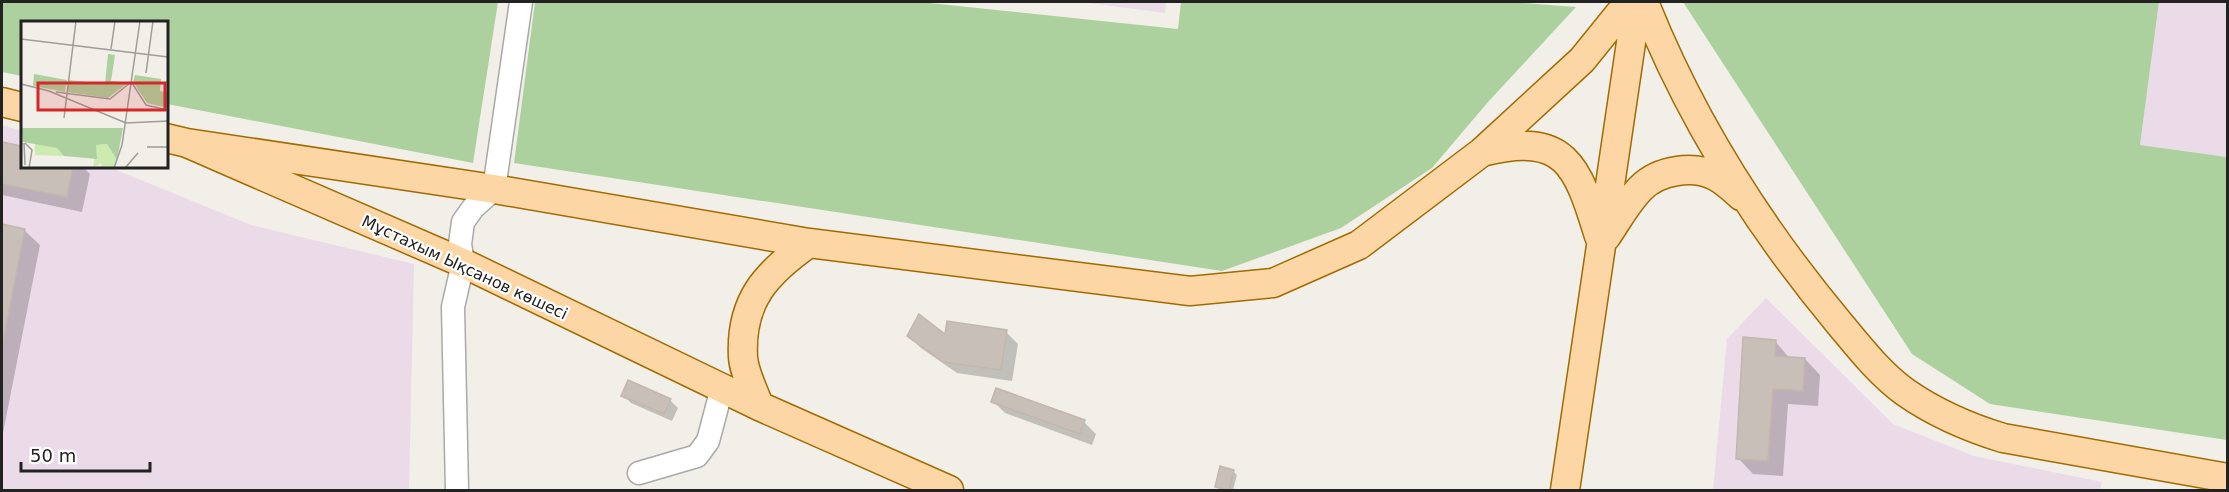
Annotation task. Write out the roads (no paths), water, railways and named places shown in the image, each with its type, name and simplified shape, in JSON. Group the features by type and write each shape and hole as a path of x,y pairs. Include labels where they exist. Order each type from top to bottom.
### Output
{"main road":[{"path":"177,141 494,189 809,243 1190,291 1273,283 1359,245 1482,152 1582,60 1629,2"},
{"path":"1565,490 1637,2"},
{"path":"1644,2 1660,41 1692,105 1757,212 1811,288 1873,363 1903,390 1942,416 1971,429 2003,438 2228,478"},
{"path":"2,102 21,107"},
{"name":"Мұстахым Ықсанов көшесі","path":"177,141 463,263 759,406 949,490"},
{"path":"1482,152 1508,145 1530,144 1546,148 1561,156 1575,172 1585,191 1601,244"},
{"path":"1601,244 1642,187 1654,178 1668,173 1684,170 1713,175 1728,184 1757,212"},
{"path":"759,406 743,359 746,321 753,298 782,262 809,243"}],"lane":[{"path":"457,490 453,307 463,263 460,244 463,222 473,208 494,189 521,2"},
{"path":"639,473 697,456 708,441 722,388"}]}
